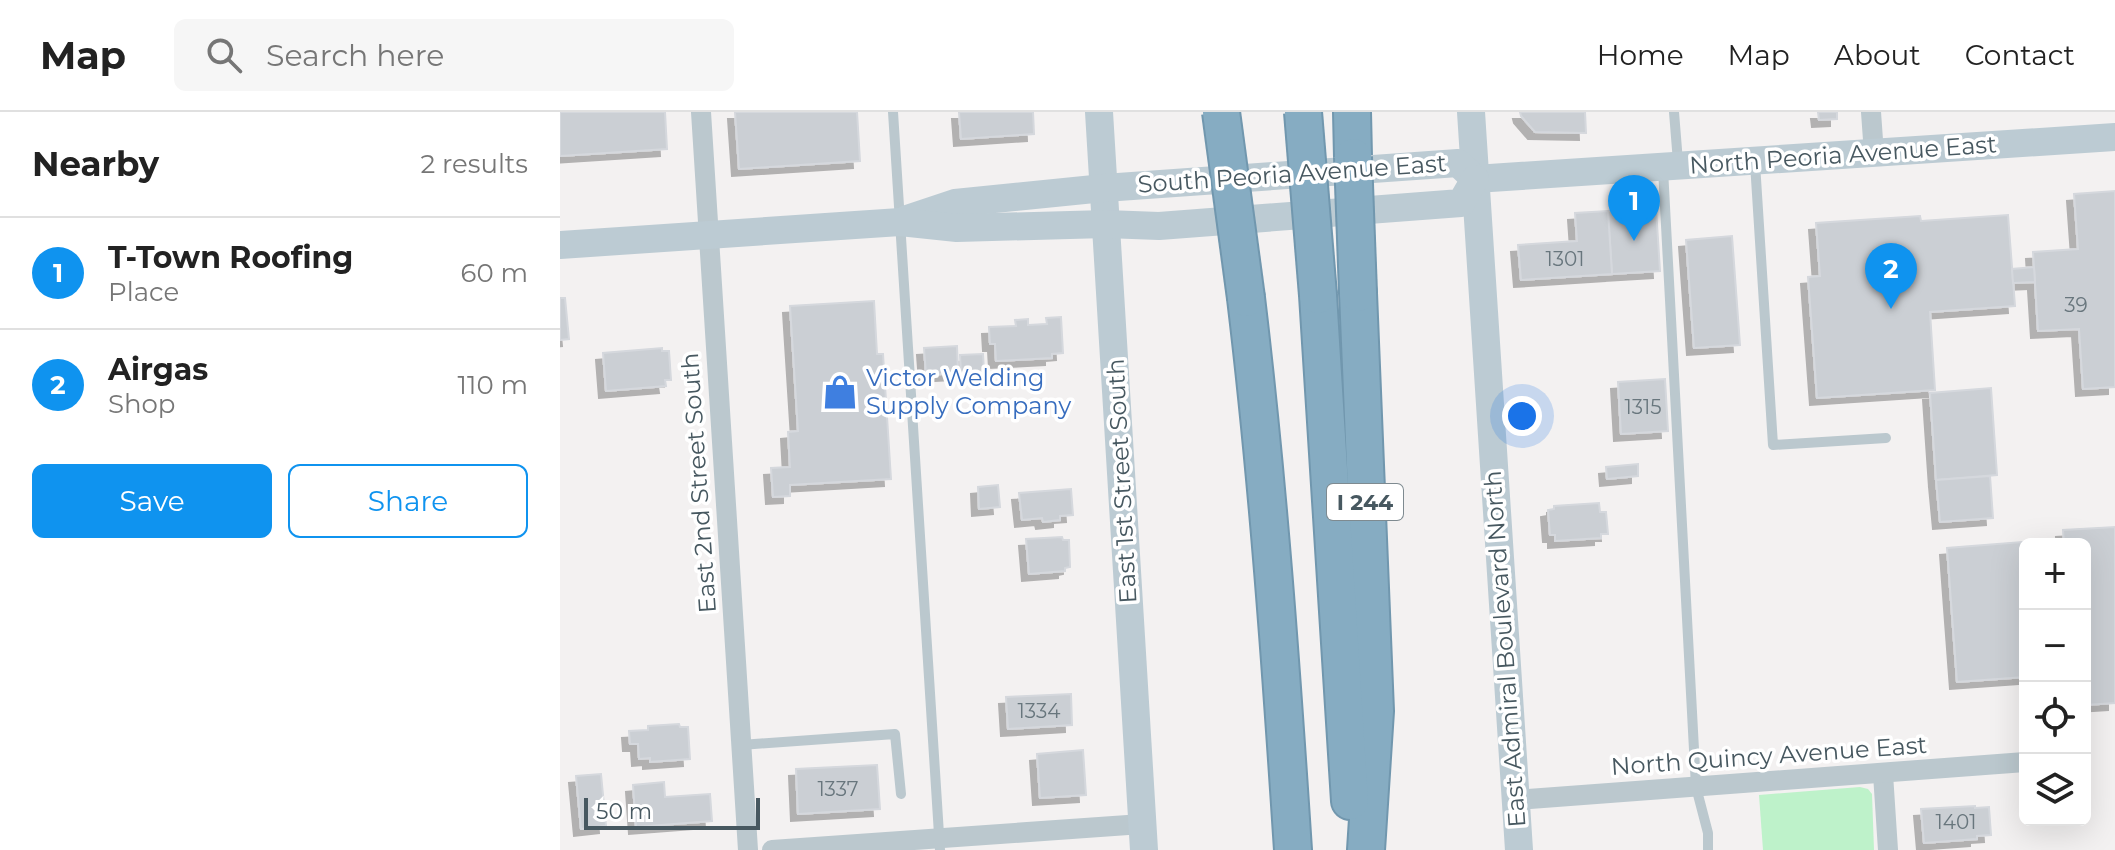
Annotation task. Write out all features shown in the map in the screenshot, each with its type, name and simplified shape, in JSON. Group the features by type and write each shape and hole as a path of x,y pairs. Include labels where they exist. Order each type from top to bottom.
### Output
{"highway":[{"path":"1221,112 1263,440 1293,850"},
{"path":"1303,112 1354,850"},
{"name":"I 244","path":"1352,112 1375,711 1366,850"}],"main road":[{"name":"East 1st Street South","path":"1099,112 1143,837"},
{"name":"East Admiral Boulevard North","path":"1471,112 1519,850"},
{"name":"North Peoria Avenue East","path":"1475,179 2115,137"},
{"name":"South Peoria Avenue East","path":"560,245 900,222 957,228 1106,224 1159,226 1461,203 1475,179 1458,163 1104,188 955,203 900,222"}],"street":[{"name":"East 2nd Street South","path":"701,112 748,850"},
{"path":"1871,112 1874,154"},
{"name":"North Quincy Avenue East","path":"1516,800 2019,763"},
{"path":"1883,774 1888,850"},
{"path":"772,850 1143,837"}],"lane":[{"path":"893,112 939,844"},
{"path":"1674,112 1671,166 1696,787 1708,833 1708,850"},
{"path":"1755,161 1773,445 1886,438"},
{"path":"741,745 895,734 901,794"}],"green space":[{"path":"1860,787 1872,794 1874,850 1763,850 1759,795"}],"building":[{"path":"560,112 665,112 667,149 560,156"},
{"path":"735,112 857,112 860,161 739,169"},
{"path":"959,112 1033,112 1034,134 961,139"},
{"path":"1520,112 1585,112 1586,133 1535,132"},
{"path":"1818,112 1837,112 1837,119 1819,120"},
{"path":"2115,191 2115,387 2083,389 2079,329 2038,331 2033,252 2078,249 2074,194"},
{"path":"1656,208 1660,271 1612,274 1608,211"},
{"path":"1608,211 1612,274 1521,280 1518,245 1577,241 1575,213"},
{"path":"2008,215 2015,306 1930,312 1935,390 1817,398 1808,277 1820,276 1816,223 1920,216 1921,221"},
{"path":"1732,236 1740,345 1694,348 1686,240"},
{"path":"2034,267 2035,282 2013,283 2012,269"},
{"path":"560,298 565,298 569,339 560,340"},
{"name":"Victor Welding Supply Company","path":"874,301 877,354 883,354 891,479 790,485 790,496 773,497 771,468 790,467 788,432 798,431 790,306"},
{"path":"1061,317 1063,353 1052,354 1052,358 996,361 995,344 990,344 989,327 1016,326 1015,320 1028,319 1028,325 1047,324 1046,318"},
{"path":"957,346 958,373 926,375 924,348"},
{"path":"662,348 662,351 669,351 671,380 665,380 666,386 606,391 603,353"},
{"path":"983,354 984,371 961,372 960,355"},
{"path":"1665,379 1668,431 1621,434 1618,382"},
{"path":"1991,388 1997,475 1936,480 1930,393"},
{"path":"1638,464 1638,476 1607,479 1606,467"},
{"path":"1990,476 1993,518 1940,522 1936,480"},
{"path":"998,485 1000,507 979,509 978,487"},
{"path":"1071,489 1073,515 1043,522 1042,518 1022,520 1019,493"},
{"path":"1599,503 1600,512 1606,512 1608,534 1601,534 1601,538 1555,541 1555,535 1550,535 1548,510 1554,509 1554,506"},
{"path":"2115,527 2115,703 2091,705 2091,538 2064,538 2063,530"},
{"path":"1062,537 1069,540 1070,567 1065,571 1029,574 1026,539"},
{"path":"2019,542 2019,677 1957,682 1947,548"},
{"path":"1071,694 1072,725 1008,729 1006,697"},
{"path":"679,724 680,727 688,727 690,759 650,762 650,758 639,759 638,744 630,744 629,731"},
{"path":"1083,750 1086,795 1040,798 1037,754"},
{"path":"877,765 880,809 798,814 796,769"},
{"path":"601,774 606,826 581,829 576,776"},
{"path":"664,782 665,797 710,794 712,821 636,827 633,785"},
{"path":"1989,807 1991,835 1924,843 1921,809"}],"place":[{"name":"T-Town Roofing","path":"1634,241"},
{"name":"Airgas","path":"1891,309"},
{"name":"Victor Welding Supply Company","path":"840,392"}]}
